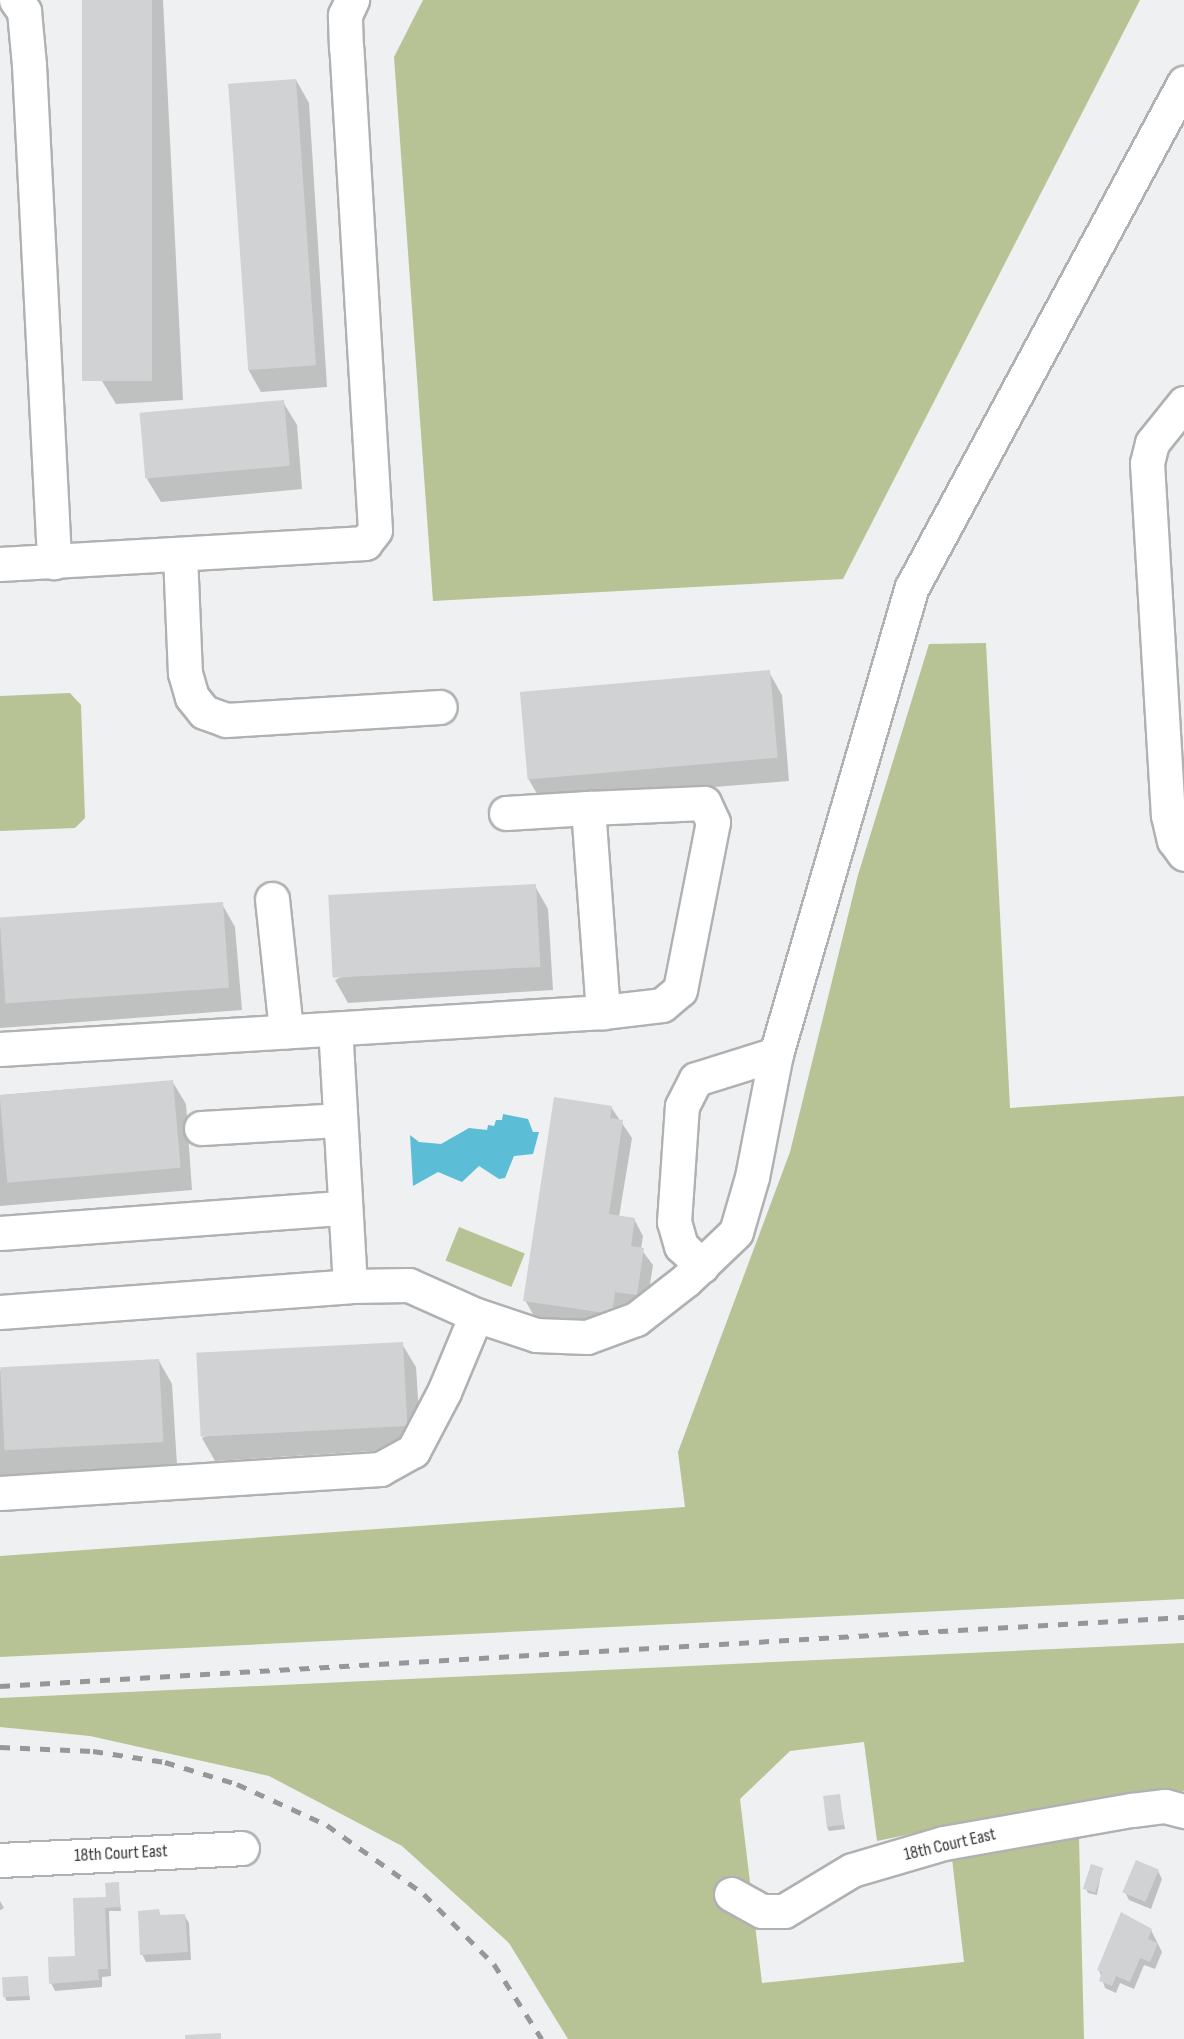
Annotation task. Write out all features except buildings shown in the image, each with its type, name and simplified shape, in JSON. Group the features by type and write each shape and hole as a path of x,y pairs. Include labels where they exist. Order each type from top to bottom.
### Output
{"street":[{"path":"16,0 24,11 14,65 54,562"},
{"path":"0,564 365,543 375,530 346,48 345,15 352,0"},
{"path":"0,1312 350,1286 409,1285 476,1315 536,1335 588,1337 636,1319 702,1266 735,1232 752,1177 776,1053 912,587 1184,83"},
{"path":"1184,403 1152,443 1147,463 1168,815 1174,840 1184,854"},
{"path":"180,555 185,673 192,697 204,712 226,720 440,707"},
{"path":"0,1050 603,1012 662,1005 680,990 713,822 704,803 506,813"},
{"path":"588,808 603,1012"},
{"path":"272,899 286,1031"},
{"path":"335,1029 350,1286"},
{"path":"702,1266 681,1246 674,1222 682,1106 696,1079 776,1053"},
{"path":"201,1128 339,1120"},
{"path":"0,1233 344,1208"},
{"path":"0,1493 380,1469 413,1451 449,1383 476,1315"},
{"name":"18th Court East","path":"731,1894 762,1911 784,1911 852,1870 944,1842 1132,1810 1164,1806 1184,1811"},
{"name":"18th Court East","path":"0,1860 242,1848"}],"green space":[{"path":"423,0 1140,0 843,579 433,601 394,57"},
{"path":"986,643 1010,1108 1184,1096 1184,1599 0,1657 0,1556 685,1507 678,1452 790,1152 858,875 929,644"},
{"path":"70,693 81,705 85,818 75,828 0,831 0,696"},
{"path":"459,1227 525,1254 511,1287 446,1260"},
{"path":"1184,1643 1184,1791 1006,1814 877,1841 864,1742 790,1751 740,1799 762,1983 964,1962 951,1850 1079,1838 1084,2039 568,2039 509,1943 402,1846 269,1776 90,1736 0,1727 0,1698"}],"water":[{"path":"503,1114 528,1119 533,1132 539,1132 533,1154 514,1156 505,1178 499,1179 479,1166 462,1182 438,1172 413,1186 410,1135 419,1142 441,1144 469,1128 487,1130 488,1125 494,1126 496,1120 502,1120"}],"railway":[{"path":"0,1686 1184,1617"},
{"path":"0,1747 93,1751 165,1762 237,1784 327,1825 424,1894 494,1964 542,2039"}]}
